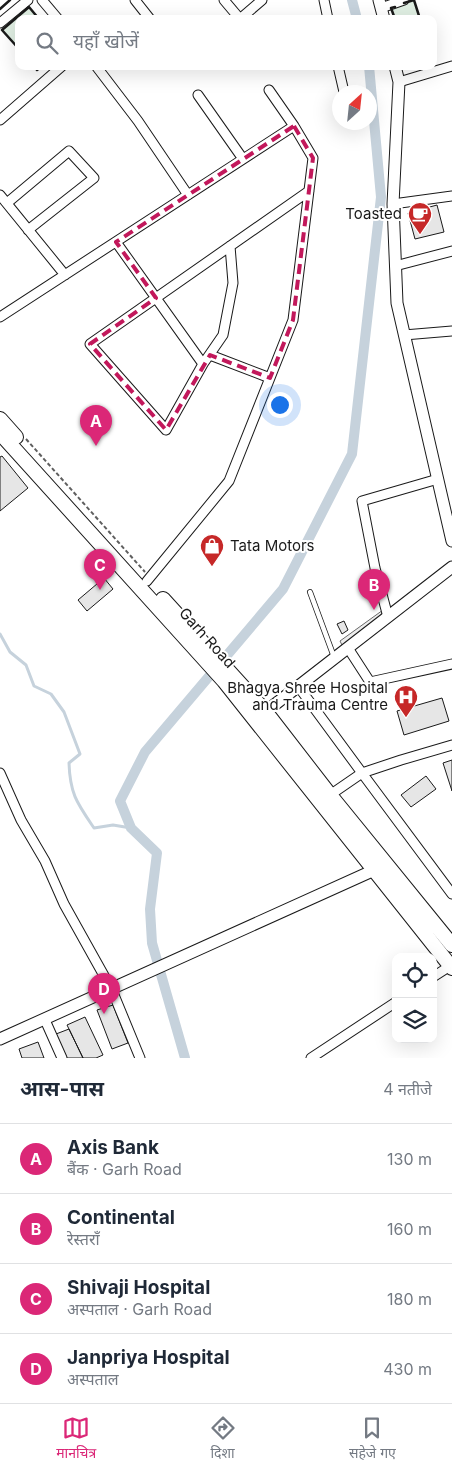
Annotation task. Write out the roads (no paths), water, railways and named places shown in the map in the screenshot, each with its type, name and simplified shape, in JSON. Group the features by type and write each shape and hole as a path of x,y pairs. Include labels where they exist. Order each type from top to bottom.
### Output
{"main road":[{"name":"Garh Road","path":"0,419 94,529 330,795 452,945"},
{"name":"Garh Road","path":"0,433 94,529 149,579 201,648"},
{"name":"Garh Road","path":"260,716 374,870 450,962"}],"street":[{"path":"0,23 28,0"},
{"path":"42,0 55,15"},
{"path":"134,0 147,15"},
{"path":"224,0 237,15"},
{"path":"245,15 262,0"},
{"path":"324,0 327,15"},
{"path":"381,9 404,0"},
{"path":"399,82 452,66"},
{"path":"0,120 57,70"},
{"path":"99,70 138,121 188,195"},
{"path":"339,70 342,85"},
{"path":"396,70 399,82 393,204 397,303 452,541"},
{"path":"149,579 229,481 293,320 313,158 269,90"},
{"path":"198,95 243,159"},
{"path":"0,317 294,126"},
{"path":"7,204 69,151 94,178 28,230"},
{"path":"230,246 233,282 223,335 203,364 166,430 90,344 230,246 309,191"},
{"path":"0,195 64,275"},
{"path":"393,204 452,196"},
{"path":"116,242 203,364"},
{"path":"395,266 452,250"},
{"path":"404,335 452,330"},
{"path":"210,355 270,378"},
{"path":"388,617 375,568 362,501 438,479"},
{"path":"260,716 452,567"},
{"path":"348,648 370,682 452,664"},
{"path":"298,686 452,894"},
{"path":"330,795 362,773 452,745"},
{"path":"0,773 21,820 45,861 64,904 112,990 140,1058"},
{"path":"0,1039 180,960 387,865"},
{"path":"437,973 450,962"},
{"path":"311,1058 392,1005"},
{"path":"45,1020 62,1058"}],"lane":[{"path":"310,592 334,658"}],"waterway":[{"path":"352,0 356,15"},
{"path":"185,1058 152,943 150,909 157,853 131,828 120,801 145,752 283,589 352,454 381,197 369,70"},
{"path":"0,634 10,652 26,665 34,686 51,694 64,712 80,754 69,763 73,791 79,805 94,828 113,825 131,828"}],"place":[{"name":"Toasted","path":"420,235"},
{"name":"Axis Bank","path":"96,446"},
{"name":"Tata Motors","path":"212,567"},
{"name":"Shivaji Hospital","path":"100,590"},
{"name":"Continental","path":"374,610"},
{"name":"Bhagya Shree Hospital and Trauma Centre","path":"406,718"},
{"name":"Janpriya Hospital","path":"104,1014"}]}
